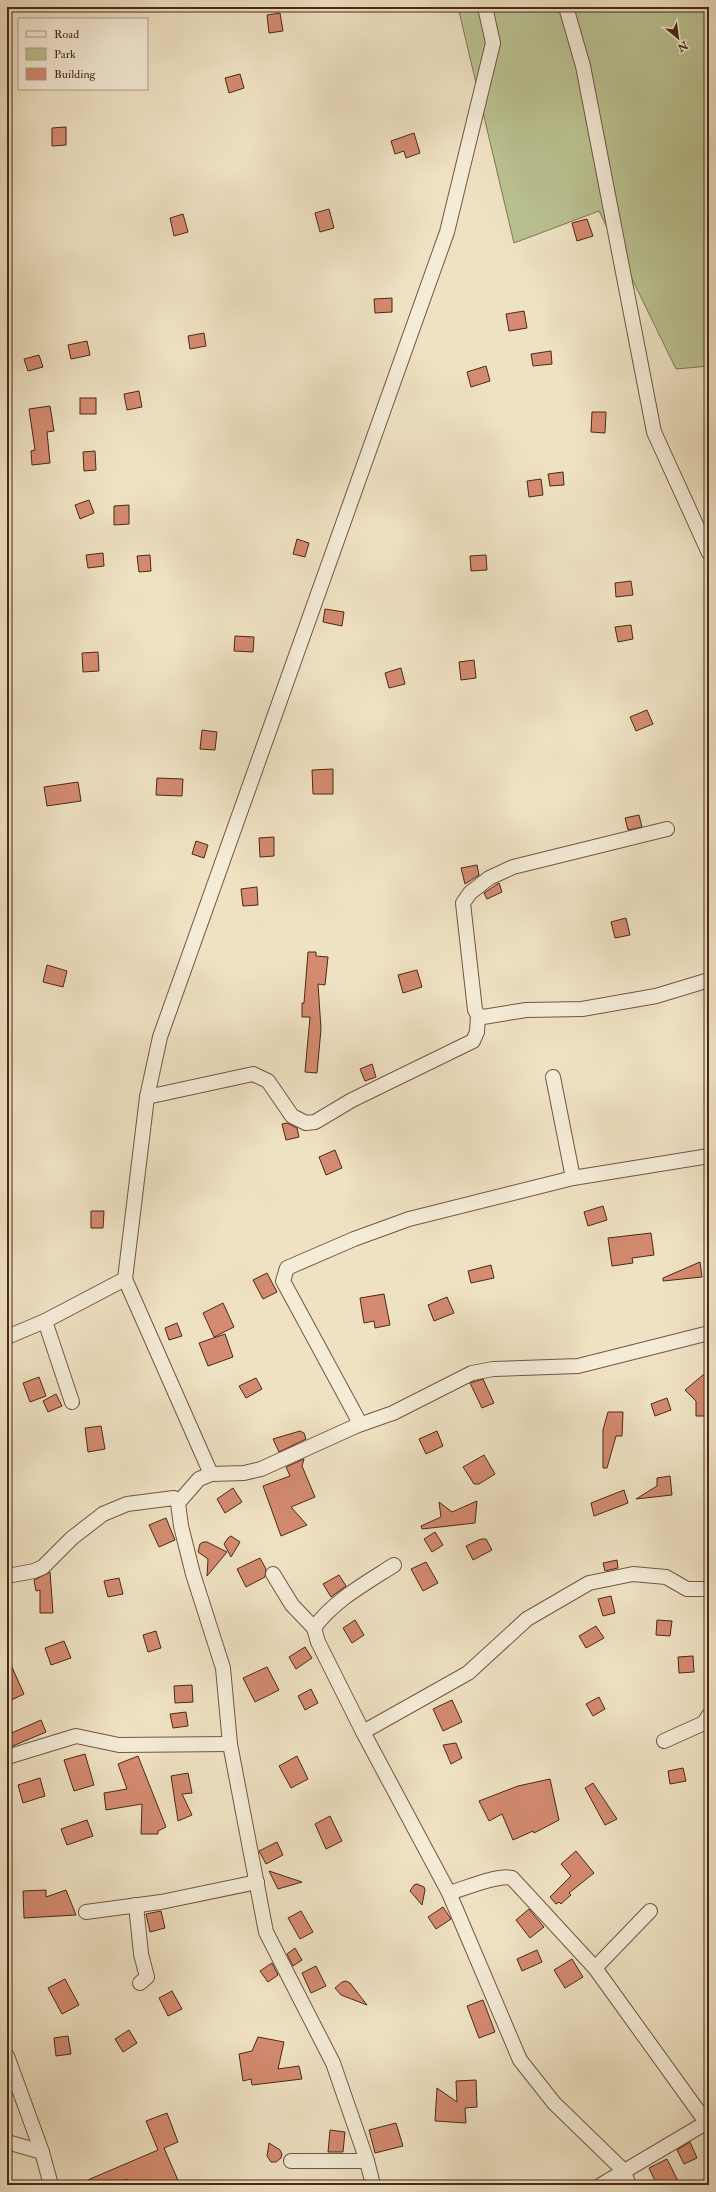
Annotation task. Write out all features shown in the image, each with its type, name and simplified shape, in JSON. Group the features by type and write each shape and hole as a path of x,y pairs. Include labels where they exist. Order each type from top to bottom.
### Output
{"street":[{"path":"211,1474 125,1279 147,1097 160,1037 447,232 493,44 485,7"},
{"path":"566,7 583,66 654,432 709,553"},
{"path":"147,1097 253,1074 268,1081 292,1116 306,1123 315,1122 352,1100 473,1041 477,1032 478,1015 475,1010 463,903 470,893 489,878 513,867 668,829"},
{"path":"478,1015 483,1017 526,1010 582,1009 656,996 709,980"},
{"path":"553,1077 573,1178"},
{"path":"356,1426 358,1420 356,1414 283,1281 287,1268 354,1239 409,1219 573,1178 709,1156"},
{"path":"7,1337 45,1321 125,1279"},
{"path":"45,1321 72,1402"},
{"path":"178,1503 191,1486 199,1479 211,1474 244,1473 261,1469 356,1426 393,1412 472,1373 492,1369 578,1366 709,1333"},
{"path":"7,1576 34,1571 43,1567 72,1538 103,1514 127,1504 174,1498 178,1503 181,1526 193,1574 223,1668 230,1744 266,1932 333,2063 367,2161 373,2185"},
{"path":"314,1628 338,1603 394,1565"},
{"path":"273,1574 292,1605 314,1628 318,1642 363,1732 450,1893 520,2060 554,2104 623,2170 629,2185"},
{"path":"363,1732 468,1673 527,1619 589,1583 633,1574 666,1577 687,1589 709,1589"},
{"path":"664,1741 704,1723 709,1715"},
{"path":"7,1757 76,1736 119,1745 230,1744"},
{"path":"450,1893 495,1879 507,1877 512,1878 595,1968 708,2122 623,2170 601,2185"},
{"path":"86,1912 136,1905 257,1882"},
{"path":"136,1905 141,1954 147,1977 140,1983"},
{"path":"595,1968 650,1911"},
{"path":"7,2056 42,2152 51,2185"},
{"path":"7,2142 42,2152"},
{"path":"291,2161 367,2161"}],"green space":[{"path":"458,7 709,7 709,366 676,369 599,211 514,243"}],"building":[{"path":"280,13 283,31 269,33 267,15"},
{"path":"240,74 244,88 229,93 225,78"},
{"path":"66,127 66,145 52,146 52,128"},
{"path":"414,133 420,153 406,158 404,151 395,154 391,141"},
{"path":"329,209 334,228 320,232 315,213"},
{"path":"183,214 188,232 174,236 170,218"},
{"path":"587,219 593,236 577,241 572,223"},
{"path":"392,298 392,312 375,313 374,299"},
{"path":"524,311 527,328 509,331 506,314"},
{"path":"204,333 206,346 190,349 188,336"},
{"path":"87,341 90,355 71,359 68,345"},
{"path":"551,351 552,364 533,366 531,354"},
{"path":"39,355 43,367 28,371 24,359"},
{"path":"486,366 490,381 471,387 467,372"},
{"path":"139,391 142,407 127,410 124,394"},
{"path":"80,398 96,398 96,414 80,414"},
{"path":"50,406 54,431 47,432 50,463 32,465 31,451 35,450 29,409"},
{"path":"592,412 606,412 605,433 591,432"},
{"path":"95,451 96,470 84,471 83,452"},
{"path":"563,472 564,485 550,486 548,474"},
{"path":"541,479 543,495 529,497 527,481"},
{"path":"89,500 94,513 80,519 75,505"},
{"path":"129,505 129,524 114,525 114,506"},
{"path":"297,539 309,543 305,557 293,554"},
{"path":"103,553 104,566 88,568 86,555"},
{"path":"150,555 151,571 139,572 137,556"},
{"path":"486,555 487,570 471,571 470,556"},
{"path":"631,581 633,595 616,597 615,583"},
{"path":"325,609 344,612 342,626 323,622"},
{"path":"631,625 633,639 618,642 615,627"},
{"path":"235,636 254,637 253,652 234,651"},
{"path":"98,652 99,671 83,672 82,653"},
{"path":"474,660 476,678 461,680 459,662"},
{"path":"401,668 405,684 389,688 385,673"},
{"path":"647,710 653,724 636,731 630,717"},
{"path":"202,730 217,732 215,750 200,749"},
{"path":"333,769 333,794 313,794 312,770"},
{"path":"157,778 183,779 182,796 156,795"},
{"path":"78,782 81,801 47,806 44,787"},
{"path":"639,815 642,827 628,830 625,818"},
{"path":"274,837 274,856 260,857 259,838"},
{"path":"196,841 208,845 204,858 192,854"},
{"path":"477,865 479,875 465,884 461,868"},
{"path":"499,883 502,892 487,899 484,893"},
{"path":"257,887 258,905 243,906 241,889"},
{"path":"626,918 630,935 615,938 611,922"},
{"path":"308,952 316,952 316,956 328,957 325,985 318,984 321,1029 317,1073 305,1072 310,1017 302,1017 302,1003 304,1003"},
{"path":"47,965 67,971 63,987 43,982"},
{"path":"417,970 422,987 403,993 398,975"},
{"path":"372,1064 376,1077 365,1081 360,1069"},
{"path":"287,1123 297,1128 299,1137 286,1140 282,1124"},
{"path":"335,1150 342,1168 326,1175 319,1157"},
{"path":"603,1206 607,1220 588,1226 584,1212"},
{"path":"91,1211 104,1211 103,1228 91,1228"},
{"path":"651,1233 654,1255 632,1258 633,1263 612,1266 608,1238"},
{"path":"700,1262 702,1277 663,1281 663,1278"},
{"path":"491,1265 494,1278 471,1283 468,1271"},
{"path":"267,1273 277,1292 263,1299 253,1280"},
{"path":"384,1294 390,1325 375,1328 374,1321 364,1323 360,1298"},
{"path":"447,1297 454,1313 434,1321 428,1305"},
{"path":"223,1303 234,1327 214,1337 203,1313"},
{"path":"177,1323 182,1336 169,1340 165,1328"},
{"path":"225,1334 233,1357 208,1366 199,1343"},
{"path":"709,1370 709,1416 696,1416 696,1401 685,1390"},
{"path":"39,1377 46,1396 30,1402 23,1383"},
{"path":"256,1378 262,1389 246,1398 239,1386"},
{"path":"483,1379 494,1403 482,1408 470,1383"},
{"path":"56,1394 62,1406 48,1412 43,1401"},
{"path":"667,1398 671,1410 655,1416 651,1404"},
{"path":"608,1412 623,1412 622,1436 616,1436 607,1468 603,1468 603,1430"},
{"path":"101,1426 105,1449 88,1452 85,1428"},
{"path":"300,1431 304,1433 306,1439 279,1452 273,1439"},
{"path":"437,1431 443,1446 426,1454 419,1439"},
{"path":"484,1455 495,1474 479,1484 474,1484 463,1467"},
{"path":"304,1459 302,1466 315,1497 291,1507 307,1525 281,1536 263,1486 290,1476 286,1467"},
{"path":"670,1476 672,1495 636,1499 657,1486 657,1478"},
{"path":"233,1488 242,1502 225,1513 217,1499"},
{"path":"624,1490 628,1503 594,1516 591,1503"},
{"path":"477,1501 475,1523 422,1529 421,1526 441,1517 439,1502 452,1512"},
{"path":"166,1518 175,1540 159,1547 149,1525"},
{"path":"435,1532 443,1545 432,1552 424,1539"},
{"path":"231,1536 240,1542 231,1557 224,1544"},
{"path":"481,1539 486,1539 492,1550 473,1560 466,1546"},
{"path":"207,1542 227,1552 207,1576 208,1559 198,1552 200,1544"},
{"path":"260,1558 266,1569 265,1577 246,1587 237,1569"},
{"path":"617,1560 618,1568 605,1571 603,1563"},
{"path":"426,1562 438,1583 423,1591 411,1569"},
{"path":"50,1572 53,1613 40,1613 40,1590 36,1591 34,1580"},
{"path":"339,1575 346,1586 331,1597 323,1584"},
{"path":"119,1578 123,1594 108,1597 104,1581"},
{"path":"611,1596 615,1613 603,1616 598,1599"},
{"path":"355,1620 364,1635 352,1643 343,1628"},
{"path":"657,1620 672,1621 670,1636 656,1635"},
{"path":"596,1626 604,1638 586,1648 579,1636"},
{"path":"156,1631 161,1648 148,1652 143,1635"},
{"path":"64,1641 71,1658 51,1665 45,1648"},
{"path":"305,1647 312,1658 296,1669 289,1657"},
{"path":"7,1656 24,1694 7,1702"},
{"path":"693,1656 694,1672 679,1673 678,1657"},
{"path":"267,1667 279,1690 255,1702 243,1678"},
{"path":"192,1685 193,1702 175,1703 174,1686"},
{"path":"311,1689 318,1703 305,1710 298,1696"},
{"path":"599,1697 605,1709 593,1716 586,1704"},
{"path":"452,1700 462,1722 443,1731 433,1709"},
{"path":"186,1712 188,1726 173,1728 170,1714"},
{"path":"41,1720 46,1732 8,1748 7,1735"},
{"path":"456,1743 462,1758 451,1764 443,1745"},
{"path":"85,1754 94,1785 74,1791 64,1760"},
{"path":"138,1756 166,1827 158,1831 158,1834 141,1834 142,1804 106,1810 104,1793 127,1789 118,1764"},
{"path":"297,1756 308,1779 291,1788 279,1766"},
{"path":"683,1768 686,1781 670,1784 668,1771"},
{"path":"188,1773 192,1793 182,1794 192,1815 178,1821 171,1776"},
{"path":"40,1778 45,1796 23,1803 18,1785"},
{"path":"550,1779 559,1820 534,1833 533,1831 513,1840 502,1814 489,1821 479,1801 518,1786"},
{"path":"593,1783 617,1819 605,1825 585,1788"},
{"path":"330,1816 342,1841 326,1849 315,1824"},
{"path":"87,1820 93,1836 67,1845 61,1829"},
{"path":"277,1842 283,1855 266,1864 259,1851"},
{"path":"576,1851 594,1873 569,1893 571,1895 561,1904 559,1902 556,1904 550,1897 571,1876 561,1864"},
{"path":"269,1871 302,1882 278,1889"},
{"path":"417,1884 424,1887 425,1890 422,1905 410,1891 414,1885"},
{"path":"46,1890 46,1897 66,1890 76,1915 24,1918 23,1891"},
{"path":"443,1907 451,1919 436,1929 428,1917"},
{"path":"529,1909 544,1927 530,1938 516,1920"},
{"path":"161,1911 165,1928 150,1932 146,1914"},
{"path":"301,1911 313,1932 300,1939 288,1918"},
{"path":"295,1948 302,1960 293,1966 287,1954"},
{"path":"537,1950 542,1962 522,1971 517,1959"},
{"path":"572,1959 583,1977 565,1988 554,1970"},
{"path":"272,1963 278,1975 268,1982 260,1971"},
{"path":"316,1966 326,1986 311,1993 302,1973"},
{"path":"65,1979 79,2005 62,2014 48,1988"},
{"path":"346,1981 350,1983 367,2005 341,1995 335,1988 342,1982"},
{"path":"172,1991 182,2009 168,2016 159,1998"},
{"path":"483,2000 495,2032 479,2038 467,2006"},
{"path":"129,2030 137,2043 123,2052 115,2039"},
{"path":"68,2036 71,2054 56,2056 54,2038"},
{"path":"258,2037 284,2042 278,2069 299,2066 302,2079 252,2085 251,2079 243,2081 239,2054 252,2051"},
{"path":"476,2080 477,2107 465,2108 466,2123 435,2121 437,2088 457,2102 456,2081"},
{"path":"167,2113 178,2142 164,2148 180,2185 129,2185 127,2179 113,2185 76,2185 158,2150 146,2121"},
{"path":"396,2123 403,2146 375,2153 369,2130"},
{"path":"330,2130 345,2132 343,2152 328,2152"},
{"path":"690,2142 697,2158 684,2164 677,2150"},
{"path":"269,2143 280,2150 282,2154 281,2158 276,2162 271,2162 267,2156"},
{"path":"667,2159 680,2185 657,2185 649,2168"}]}
